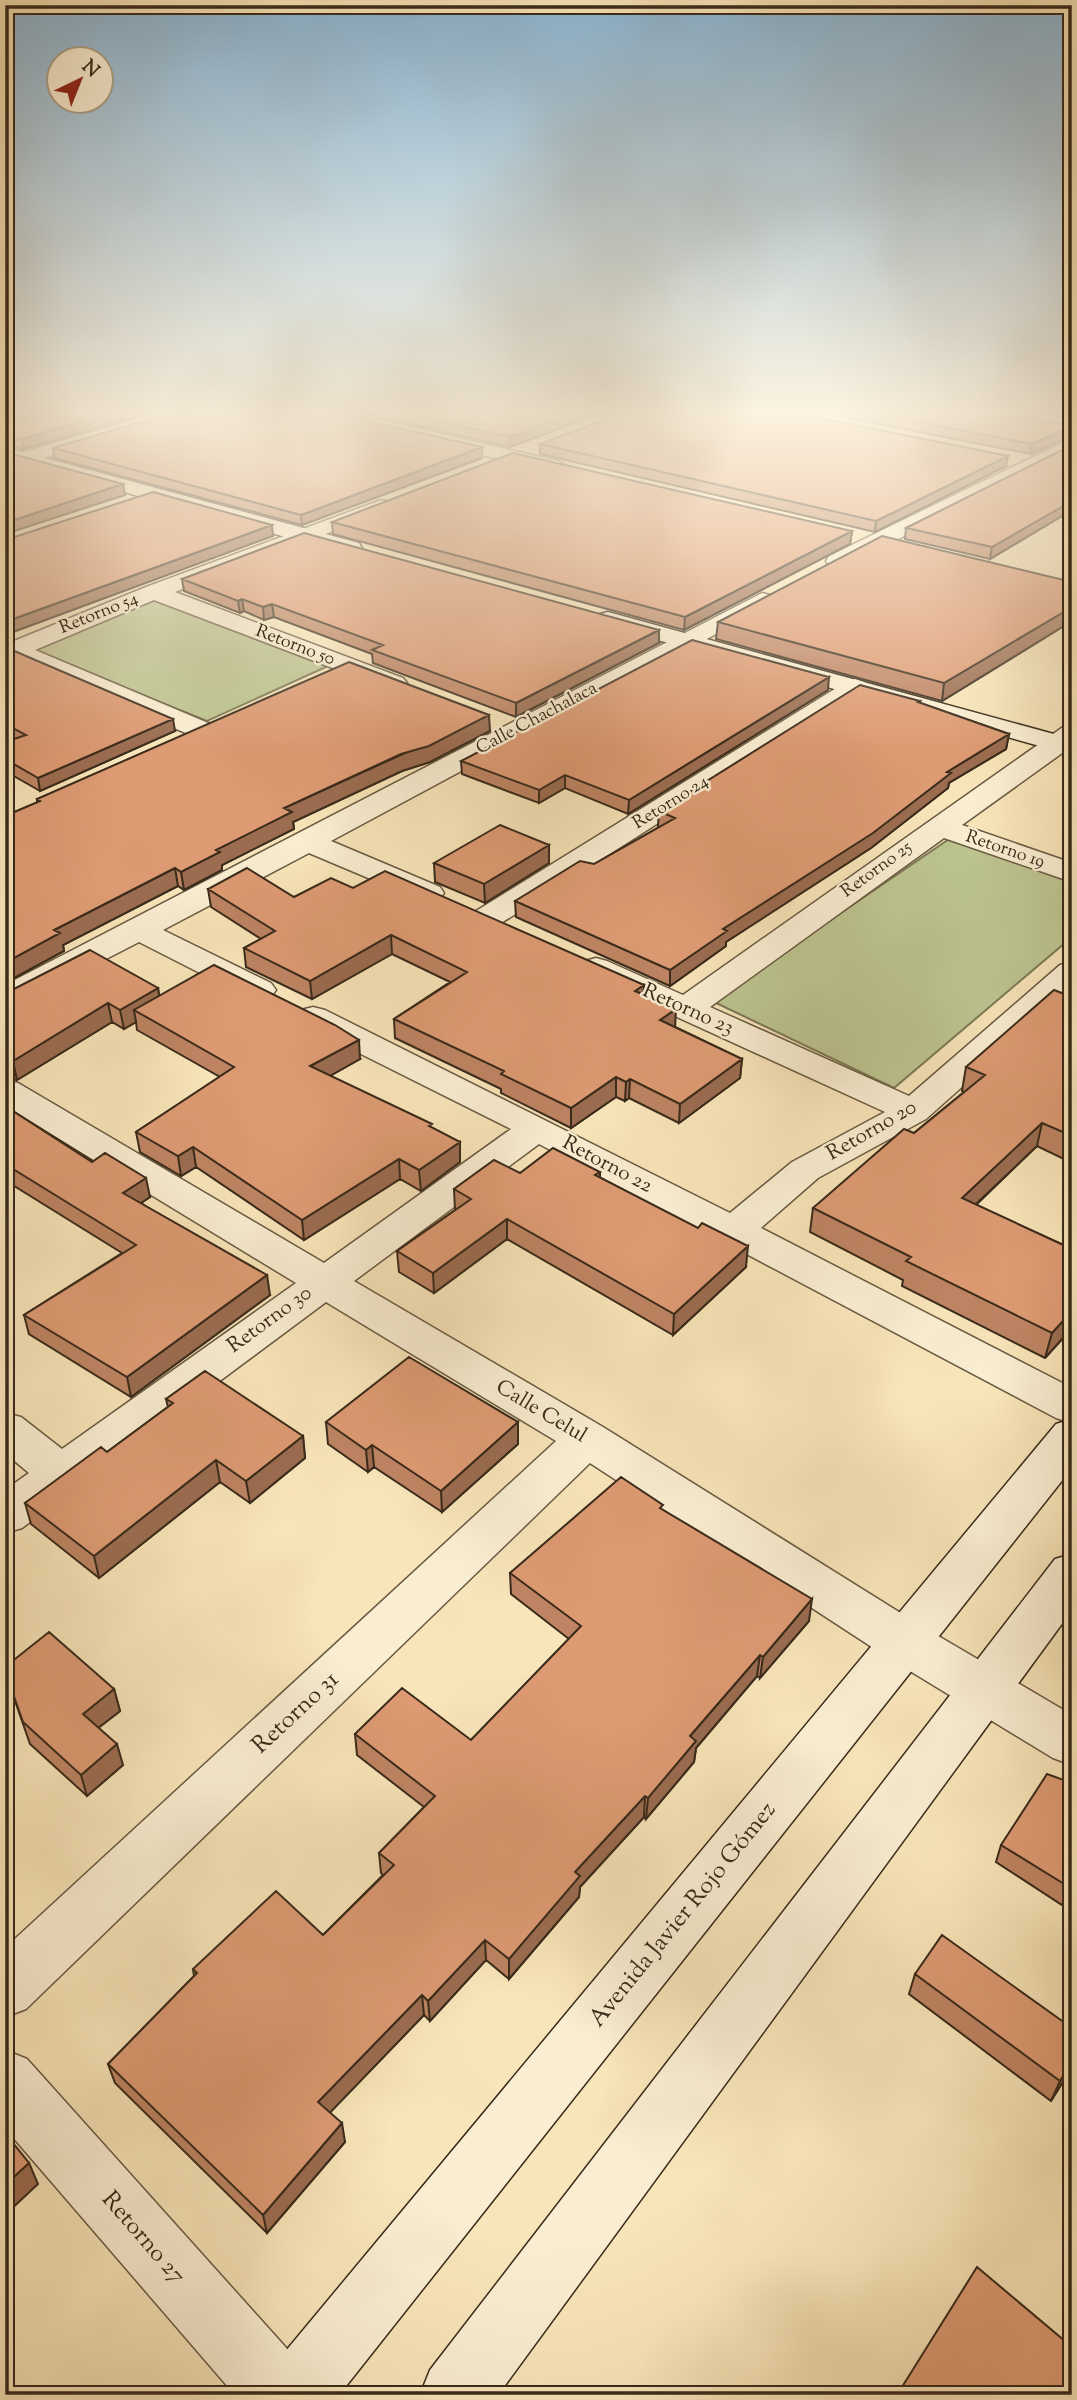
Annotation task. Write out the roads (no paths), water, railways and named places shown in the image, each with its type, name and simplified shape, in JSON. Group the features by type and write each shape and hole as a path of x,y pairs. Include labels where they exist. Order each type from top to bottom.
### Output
{"street":[{"path":"267,525 303,535 370,544 330,525"},
{"name":"Retorno 54","path":"9,648 330,525"},
{"path":"817,572 906,525"},
{"path":"847,535 900,548"},
{"name":"Calle Chachalaca","path":"5,998 309,842 516,729 782,590"},
{"name":"Retorno 50","path":"154,592 413,690"},
{"path":"607,598 832,658"},
{"path":"581,612 855,687 1066,733"},
{"path":"9,648 216,726 167,748"},
{"path":"313,682 349,666"},
{"name":"Retorno 24","path":"487,918 855,687"},
{"path":"490,719 516,729"},
{"name":"Retorno 25","path":"685,1009 1066,733"},
{"name":"Retorno 19","path":"937,826 1072,873"},
{"path":"309,842 524,935"},
{"name":"Retorno 22","path":"139,930 537,1128 1072,1407"},
{"name":"Retorno 23","path":"574,958 913,1111"},
{"name":"Retorno 20","path":"733,1231 805,1170 913,1111 1072,972"},
{"name":"Calle Celul","path":"5,1091 587,1439 905,1642 1072,1742"},
{"name":"Retorno 30","path":"5,1515 537,1128"},
{"path":"5,1429 61,1473"},
{"name":"Avenida Javier Rojo Gómez","path":"295,2395 1072,1436"},
{"name":"Retorno 31","path":"5,1988 587,1439"},
{"path":"455,2395 1072,1573"},
{"name":"Retorno 27","path":"5,2081 281,2395"}]}
